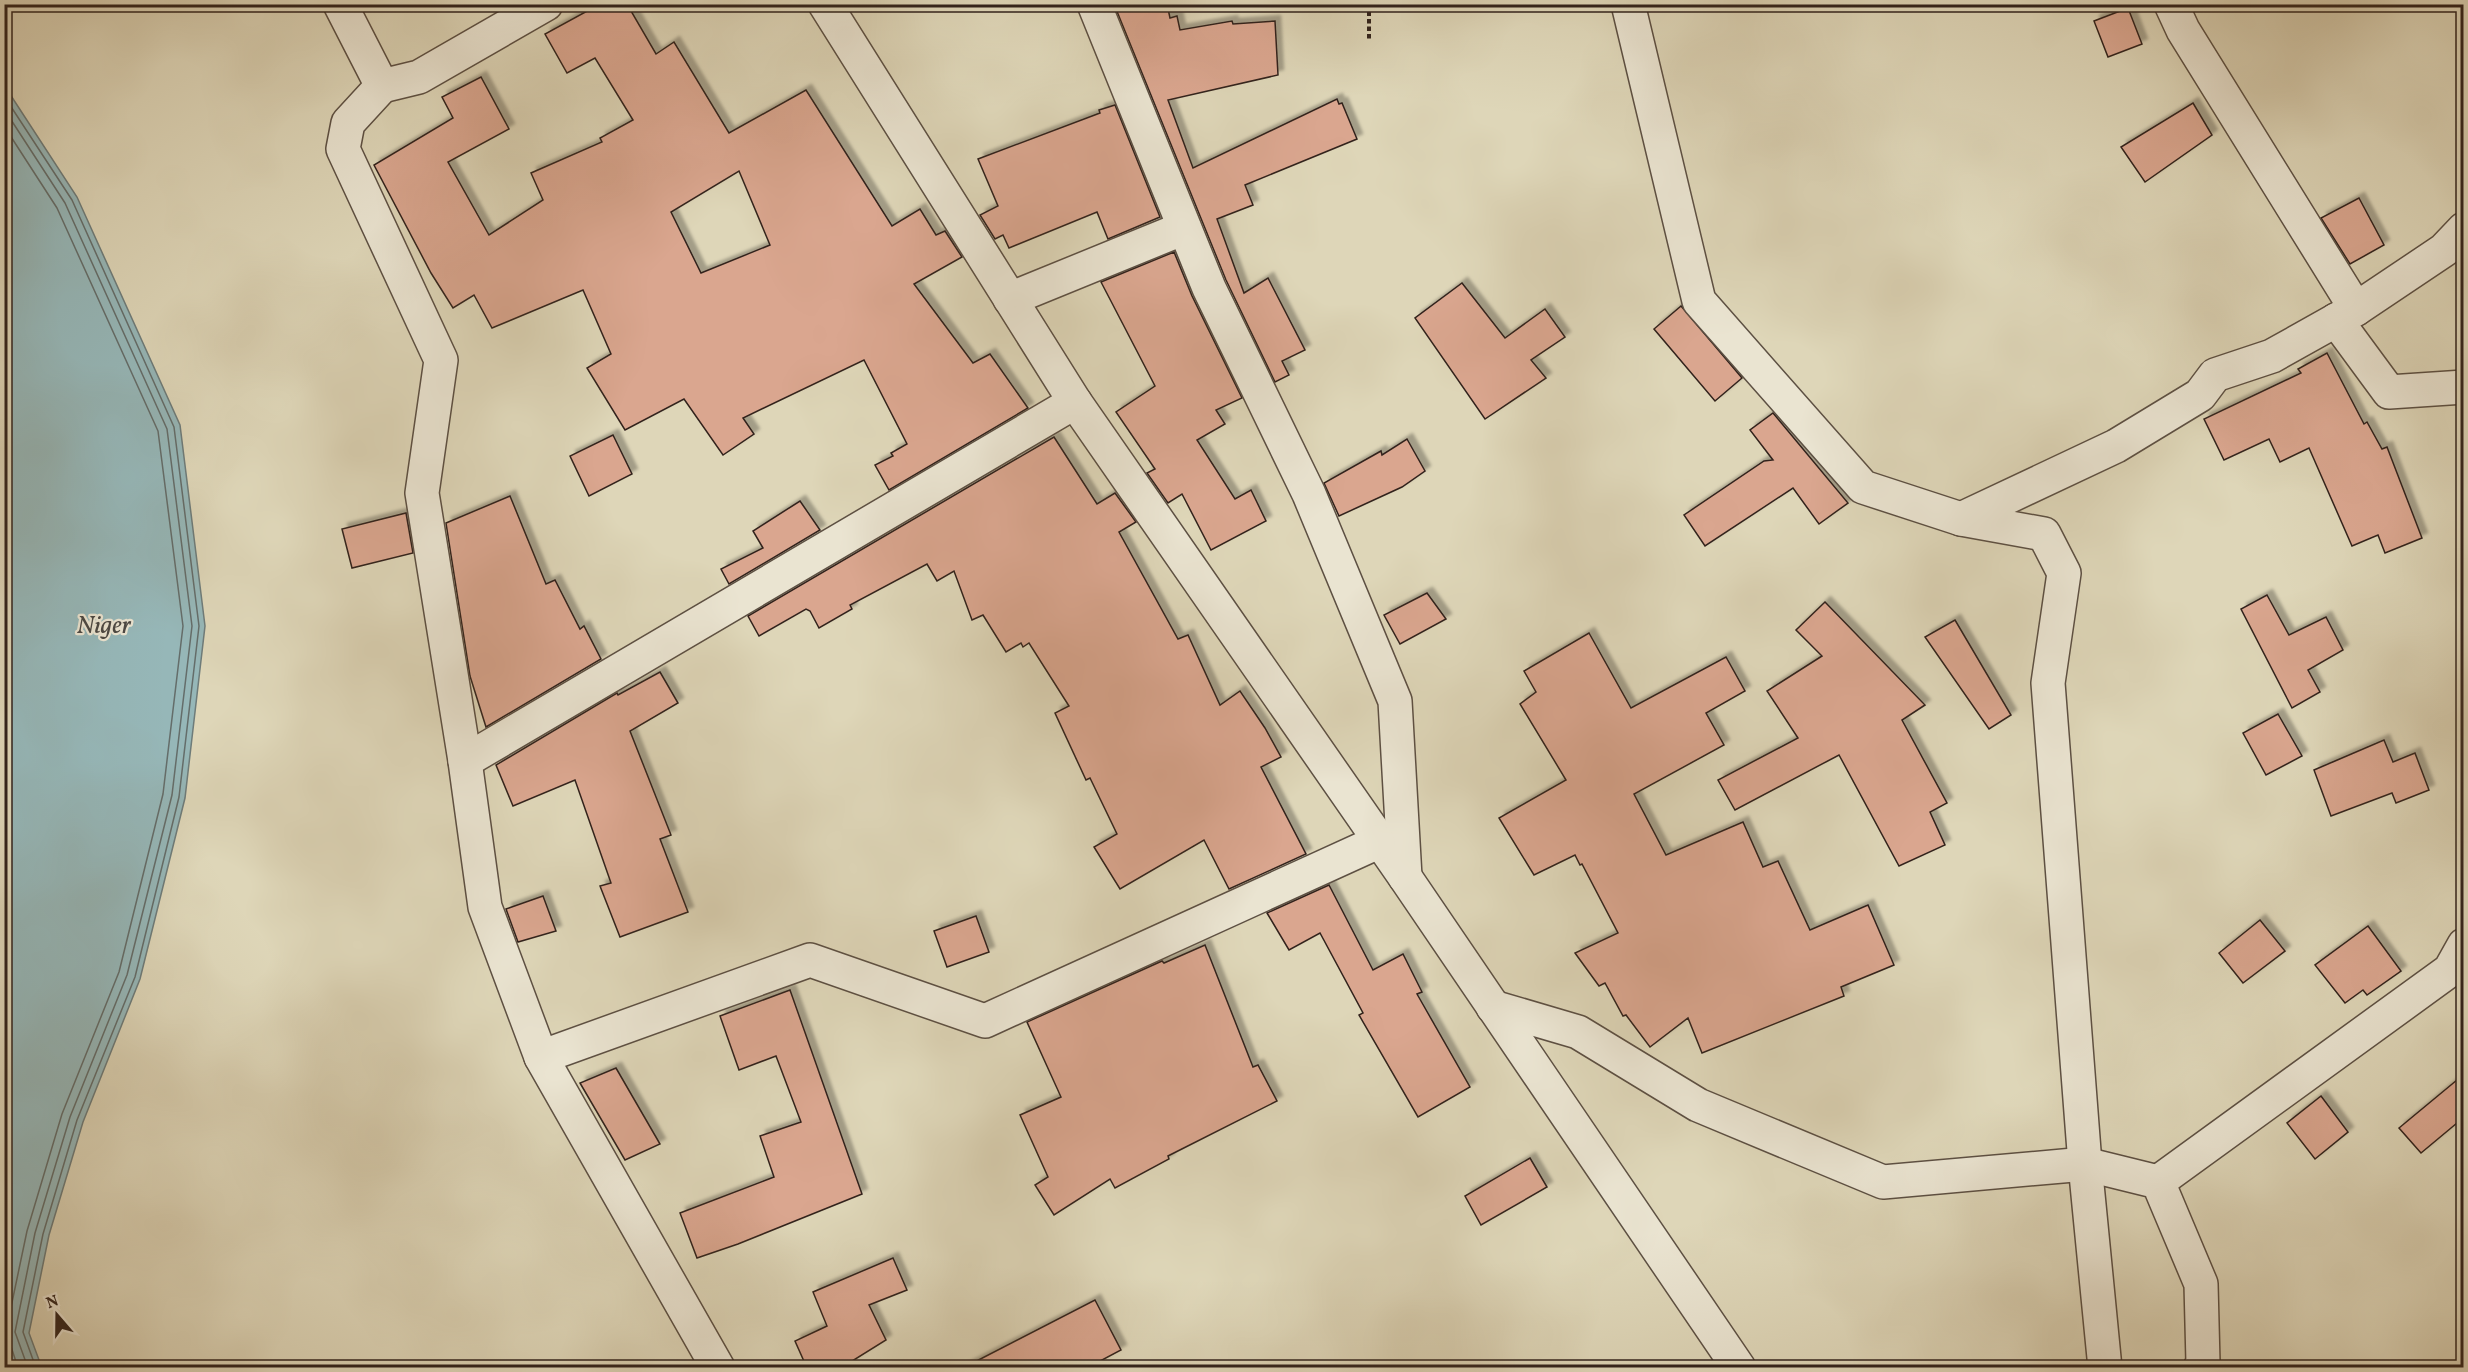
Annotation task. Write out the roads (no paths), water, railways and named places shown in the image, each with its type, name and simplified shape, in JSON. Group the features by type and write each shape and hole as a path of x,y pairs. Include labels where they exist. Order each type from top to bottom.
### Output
{"street":[{"path":"340,4 382,86"},
{"path":"546,4 419,77 382,86 348,123 343,149 441,360 422,493 465,761 485,906 541,1057 718,1368"},
{"path":"825,4 1075,402 1378,842 1405,877 1739,1368"},
{"path":"1094,4 1209,288 1309,494 1395,700 1405,877"},
{"path":"1628,4 1699,301 1863,488 1961,519 2044,534 2064,573 2048,683 2085,1164 2105,1368"},
{"path":"2171,4 2183,30 2390,392 2463,387"},
{"path":"1010,298 1184,228"},
{"path":"1961,519 2116,446 2200,395 2215,375 2272,356 2346,314 2444,250 2463,229"},
{"path":"465,761 1075,402"},
{"path":"541,1057 810,960 985,1020 1378,842"},
{"path":"1493,1006 1578,1032 1698,1105 1883,1182 2085,1164 2158,1182 2450,970 2463,945"},
{"path":"2158,1182 2201,1284 2203,1363 2200,1368"}],"water":[{"name":"Niger","path":"4,85 77,197 180,425 205,626 185,798 140,979 83,1122 49,1235 29,1333 42,1368 4,1367"}]}
